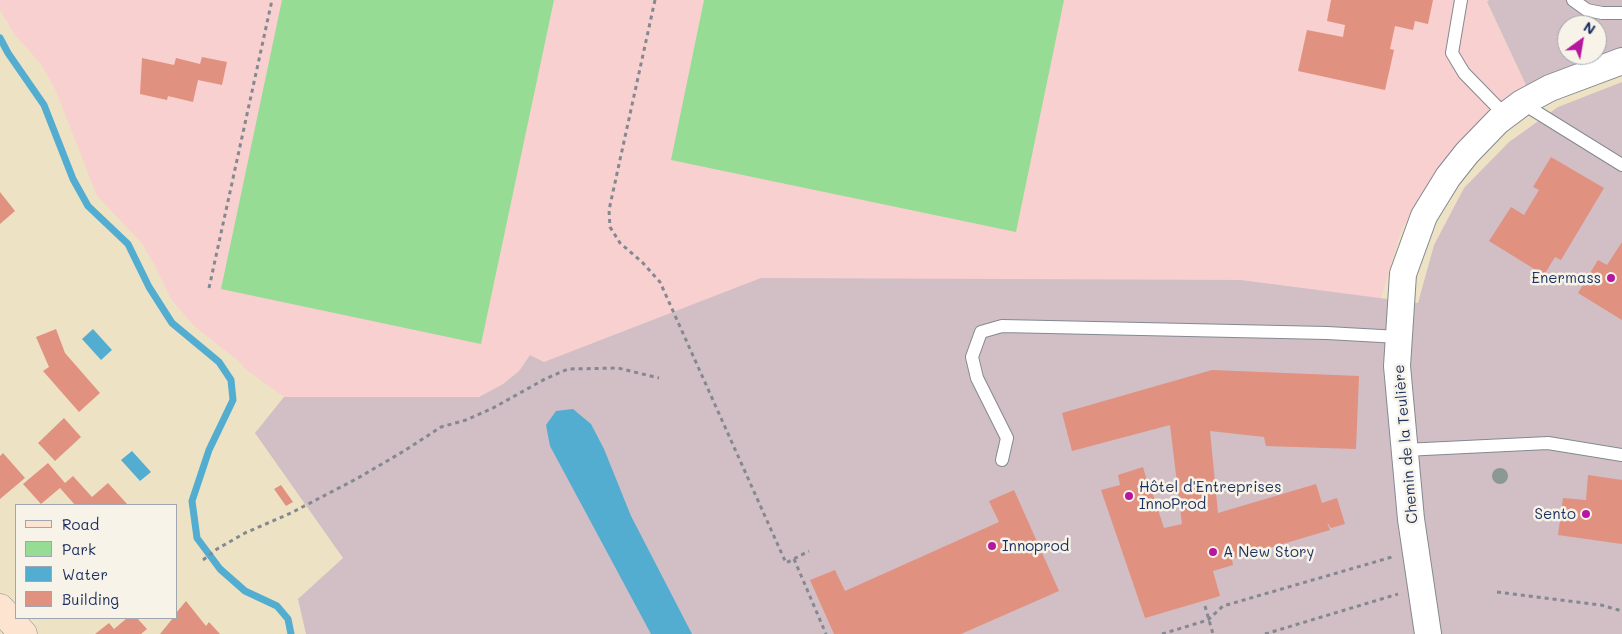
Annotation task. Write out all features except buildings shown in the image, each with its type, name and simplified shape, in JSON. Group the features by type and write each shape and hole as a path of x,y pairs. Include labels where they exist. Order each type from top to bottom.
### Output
{"main road":[{"path":"0,608 23,634"}],"street":[{"name":"Chemin de la Teulière","path":"1428,634 1411,519 1397,366 1404,274 1424,216 1448,177 1467,153 1498,121 1514,109 1550,88 1622,61"}],"lane":[{"path":"1461,0 1452,53 1464,74 1514,109 1622,165"},
{"path":"1573,0 1587,10 1602,13 1622,13"},
{"path":"1002,460 1007,438 977,378 972,357 980,332 1002,326 1326,333 1399,337"},
{"path":"1404,450 1548,443 1622,455"}],"path":[{"path":"209,288 272,0"},
{"path":"655,0 609,210 610,227 620,243 643,263 660,282 786,563 809,550"},
{"path":"204,560 217,549 245,533 291,513 358,478 441,427 475,416 568,369 618,368 660,378"},
{"path":"1162,634 1208,620 1223,606 1394,556"},
{"path":"794,559 826,634"},
{"path":"1496,592 1601,605 1622,611"},
{"path":"1265,634 1401,593"},
{"path":"1205,606 1213,634"}],"shaded area":[{"path":"0,0 1489,0 1487,3 1527,87 1460,145 1426,187 1401,231 1381,299 1241,280 543,362 530,355 519,371 503,384 479,397 284,397 244,368 240,362 194,326 171,299 141,242 97,196 56,91 41,64 15,35 0,10"},
{"path":"1489,0 1622,0 1622,67 1527,87 1487,2"},
{"path":"1622,82 1622,634 306,634 298,599 343,558 255,433 284,397 479,397 503,384 519,371 530,355 544,362 761,278 1241,280 1418,303 1434,245 1464,188 1509,142 1558,107"}],"green space":[{"path":"282,0 554,0 481,344 221,289"},
{"path":"704,0 1064,0 1016,232 671,160"}],"water":[{"path":"93,329 112,350 101,360 82,339"},
{"path":"573,409 591,424 604,449 631,516 692,634 651,634 550,446 546,425 556,411"},
{"path":"132,451 151,472 140,481 121,460"}],"waterway":[{"path":"0,38 8,53 44,105 73,179 88,206 128,244 149,287 172,323 219,362 231,380 233,400 209,450 192,501 197,538 220,569 245,591 277,606 288,619 291,634"}],"place":[{"name":"Enermass","path":"1611,278"},
{"name":"Hôtel d'Entreprises InnoProd","path":"1129,496"},
{"name":"Sento","path":"1586,514"},
{"name":"Innoprod","path":"992,546"},
{"name":"A New Story","path":"1213,552"}]}
